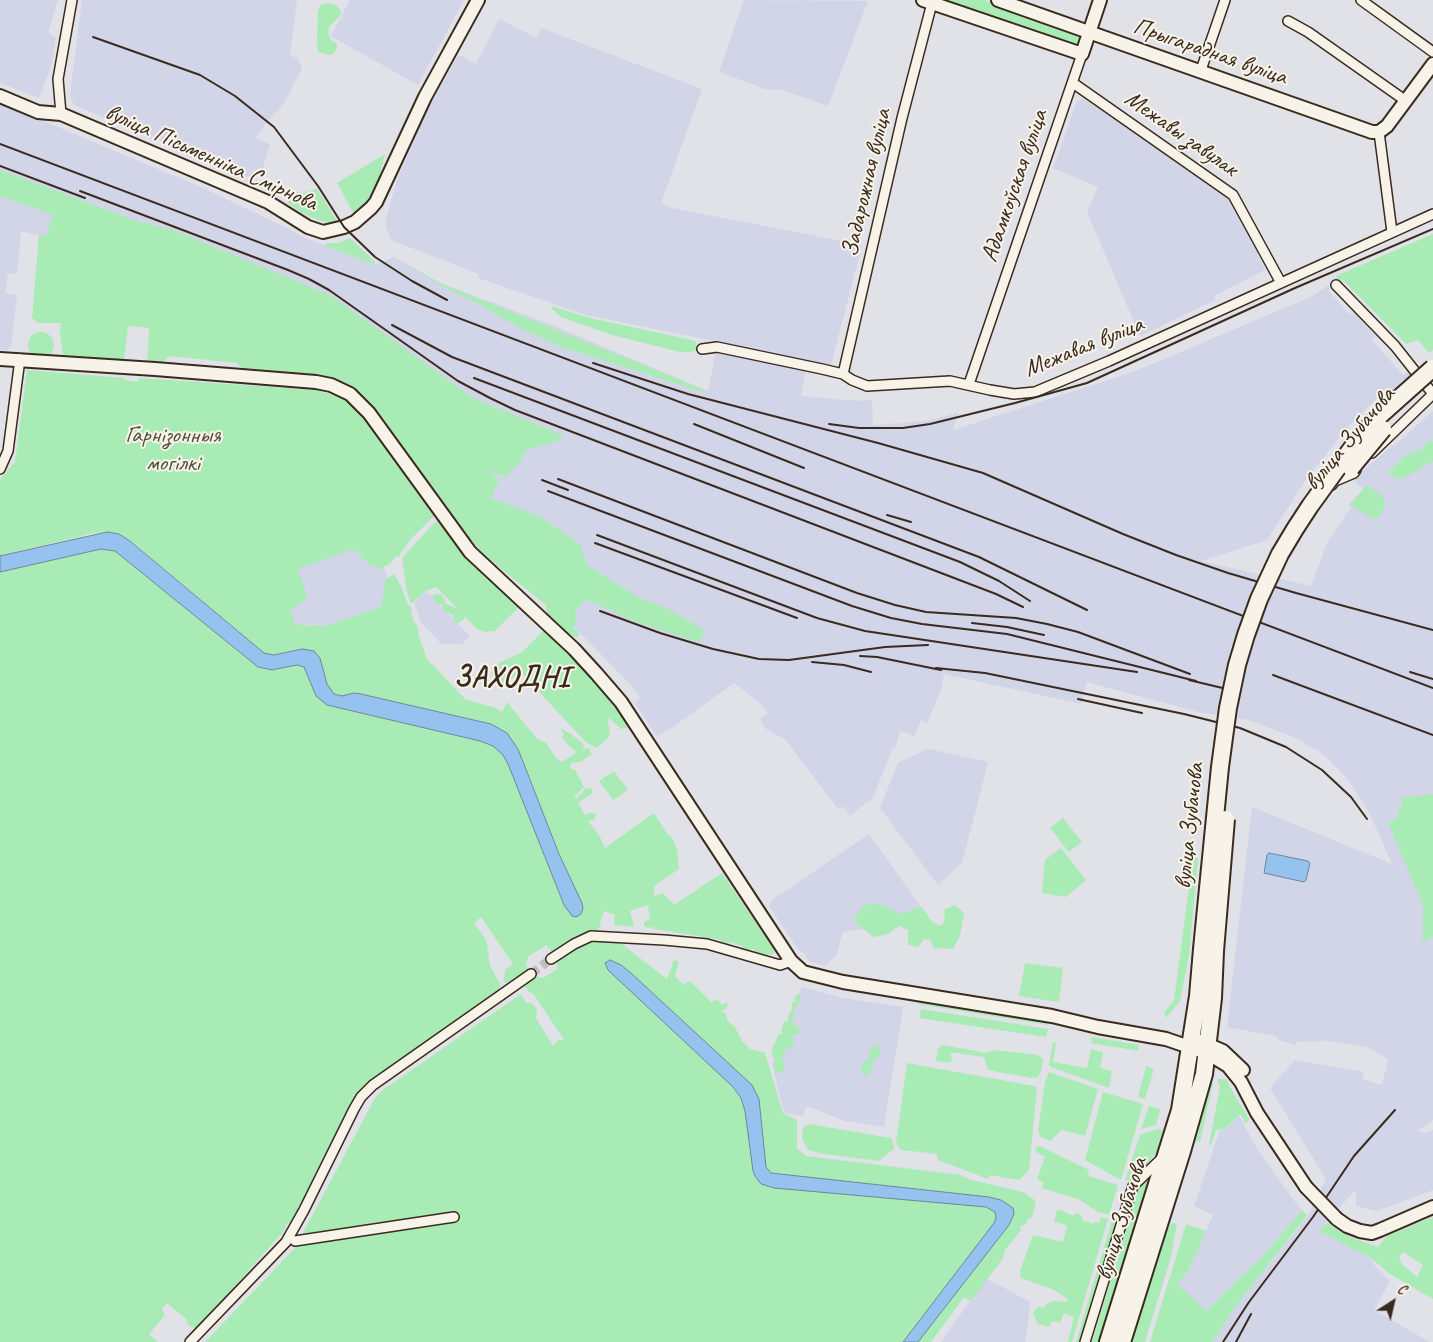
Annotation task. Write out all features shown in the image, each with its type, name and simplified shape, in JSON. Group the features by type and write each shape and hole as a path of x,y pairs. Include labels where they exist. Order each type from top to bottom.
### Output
{"highway":[{"name":"вуліца Зубачова","path":"1122,1342 1196,1105 1207,1048 1208,950 1220,766 1228,708 1246,634 1259,599 1280,554 1343,460 1378,418 1433,368"},
{"name":"вуліца Зубачова","path":"1108,1342 1180,1110 1198,996 1208,950 1235,733 1247,668 1265,612 1289,560 1319,511 1341,480 1386,426 1433,383"}],"main road":[{"name":"вуліца Пісьменніка Смірнова","path":"0,96 38,112 60,114 268,202 308,227 323,232 355,222 376,202 425,97 478,0"},
{"name":"Прыгарадная вуліца","path":"998,0 1201,70 1372,132 1379,132"},
{"name":"Адамкоўская вуліца","path":"1082,54 1100,0"},
{"path":"928,2 1082,54"},
{"path":"1379,132 1387,126 1433,64"},
{"path":"0,359 318,382 331,385 350,394 369,414 470,552 574,649 621,702 791,961 803,972 832,980 1052,1016 1121,1024 1223,1051 1247,1075 1272,1136 1306,1187 1347,1226 1360,1231 1372,1232 1433,1207"}],"street":[{"path":"60,114 58,79 72,0"},
{"path":"1201,70 1225,0"},
{"path":"1361,0 1433,52"},
{"name":"Задарожная вуліца","path":"842,374 928,2"},
{"path":"1288,21 1308,32 1406,101"},
{"name":"Адамкоўская вуліца","path":"969,384 1082,54"},
{"name":"Межавы завулак","path":"1073,83 1233,195 1281,283"},
{"path":"1379,132 1392,232"},
{"name":"Межавая вуліца","path":"702,349 717,347 842,374 867,386 950,381 1014,394 1035,392 1109,361 1433,214"},
{"path":"1304,524 1335,481 1354,473 1433,394 1395,346 1336,285"},
{"path":"0,469 8,451 20,359"},
{"path":"551,959 591,936 707,944 780,965 791,961"},
{"path":"190,1342 286,1242 354,1109 361,1097 373,1084 531,974"},
{"path":"1086,1342 1133,1186 1166,1155"},
{"path":"295,1241 454,1217"}],"shaded area":[{"path":"0,0 58,0 48,32 56,38 51,66 39,98 0,83"},
{"path":"82,0 297,0 290,55 298,59 302,68 284,104 266,123 256,138 270,144 261,174 256,173 254,180 74,105 70,95"},
{"path":"350,0 464,0 418,85 331,36"},
{"path":"744,0 868,1 828,106 782,90 765,89 719,72"},
{"path":"499,19 537,38 541,28 702,89 661,203 672,208 862,245 831,365 586,315 478,278 479,274 391,240 385,223 397,180 427,111 457,57 461,56 476,64"},
{"path":"1083,99 1108,114 1230,201 1260,253 1257,254 1265,270 1214,296 1215,300 1140,336 1087,212 1098,187 1053,168 1077,101"},
{"path":"0,103 201,187 300,236 375,265 394,257 440,283 542,321 708,391 716,351 806,368 801,396 859,401 872,400 873,425 927,421 958,413 953,430 1133,372 1311,297 1329,285 1330,288 1328,290 1349,314 1353,312 1375,336 1371,339 1403,375 1408,371 1424,388 1405,405 1388,387 1348,427 1307,478 1267,540 1201,561 1311,586 1327,543 1351,507 1348,505 1363,489 1353,479 1433,411 1433,1120 1418,1131 1424,1133 1433,1130 1433,1190 1377,1211 1356,1206 1356,1189 1319,1231 1372,1259 1374,1265 1390,1281 1374,1310 1430,1342 1213,1342 1230,1314 1309,1214 1326,1179 1270,1088 1295,1060 1364,1072 1362,1079 1382,1085 1388,1059 1370,1048 1350,1044 1319,1040 1318,1042 1296,1042 1296,1045 1278,1040 1276,1036 1227,1027 1252,807 1392,864 1369,812 1347,778 1323,754 1296,738 1249,720 1198,712 1087,682 1081,704 944,674 941,690 927,723 921,720 914,736 900,731 895,748 893,748 873,797 850,816 843,806 838,809 785,739 766,729 760,719 767,713 762,705 734,683 673,727 657,736 635,704 640,697 631,685 543,595 388,398 46,237 21,231 17,274 8,273 5,293 17,295 11,347 6,351 0,350"},
{"path":"323,530 380,556 391,588 396,675 331,662 315,623 281,633 251,618"},
{"path":"425,592 470,636 462,644 441,644 421,622 414,603"},
{"path":"928,749 988,762 962,863 938,885 880,808 898,763"},
{"path":"869,834 924,911 891,924 843,932 836,956 825,966 809,961 804,953 799,951 769,906 772,900"},
{"path":"802,987 842,998 903,1007 884,1127 845,1121 805,1107 804,1116 784,1113 772,1063"},
{"path":"1239,1116 1258,1150 1302,1210 1258,1262 1206,1312 1177,1284 1188,1272 1213,1215 1194,1206 1220,1130 1225,1130"},
{"path":"986,1278 1030,1302 1025,1342 941,1342"}],"green space":[{"path":"938,0 984,0 1082,35 1079,47"},
{"path":"326,3 334,4 341,10 340,16 329,27 328,33 331,40 337,44 337,49 333,54 329,55 318,52 317,41 318,11 321,5"},
{"path":"385,154 379,179 369,199 354,214 337,183"},
{"path":"0,170 137,221 173,230 330,295 475,399 563,435 562,438 555,442 525,451 521,461 506,477 488,471 499,480 491,498 541,517 580,544 587,565 636,596 673,611 705,631 699,642 636,622 586,599 575,613 576,622 573,627 580,634 577,637 569,635 547,615 546,605 484,555 446,509 373,409 354,391 247,374 237,363 169,356 162,364 147,363 149,328 128,326 124,360 66,357 63,355 60,334 61,323 38,323 32,318 39,235 46,237 53,215 0,196"},
{"path":"317,189 337,221 331,223 321,221 302,213 288,203 289,193 292,191 303,193"},
{"path":"1433,234 1433,350 1429,353 1418,340 1406,344 1343,280 1338,282 1336,276"},
{"path":"350,238 375,262 375,265 325,246 327,243 338,243"},
{"path":"394,257 440,283 708,391 699,391 561,347 520,328 481,305 442,286"},
{"path":"551,306 590,318 692,340 696,342 697,349 691,352 680,352 612,335 561,317"},
{"path":"41,332 50,336 54,345 50,354 41,358 32,354 28,345 32,336"},
{"name":"Гарнізонныя могілкі","path":"27,370 124,378 125,380 137,382 139,378 317,390 346,400 364,413 437,513 410,540 398,557 396,556 390,564 380,569 371,566 353,549 297,569 305,587 307,599 290,610 296,626 301,624 326,626 382,606 385,580 394,574 408,605 411,607 414,623 416,623 427,659 466,700 496,708 502,712 507,702 537,739 546,743 557,759 562,762 577,752 562,738 564,734 560,728 570,733 584,745 583,749 589,748 592,754 580,762 571,763 570,768 576,771 584,787 574,797 576,799 586,788 592,789 593,793 578,803 585,815 596,813 594,820 588,821 600,837 605,848 654,813 668,835 672,837 677,849 679,869 654,886 654,896 663,893 674,905 722,873 775,951 772,955 768,954 768,956 755,953 754,949 749,951 743,949 742,946 729,942 728,945 722,943 717,939 654,929 654,927 648,928 644,926 644,922 650,919 648,905 630,911 634,927 614,925 615,915 604,911 601,925 597,930 591,930 573,937 552,952 546,945 528,957 526,965 528,969 507,983 504,982 505,970 513,964 481,917 474,923 487,944 490,966 500,984 499,992 368,1082 351,1106 312,1179 315,1183 302,1207 298,1206 298,1215 290,1223 288,1222 282,1235 198,1328 196,1329 188,1325 187,1320 167,1303 162,1309 165,1315 149,1334 158,1342 0,1342 0,572 101,549 115,551 258,667 267,670 297,665 304,667 316,696 327,705 480,741 493,746 503,755 508,764 561,899 583,908 559,854 518,749 502,729 484,722 361,694 354,693 342,696 334,694 327,684 320,658 298,649 274,655 264,653 136,545 119,534 107,532 94,533 0,556 0,479 15,462"},
{"path":"1430,440 1433,443 1433,461 1402,479 1395,478 1388,472 1406,455 1422,449"},
{"path":"1367,485 1383,497 1385,505 1379,518 1370,517 1350,505"},
{"path":"440,517 517,602 519,607 495,631 485,632 477,629 465,616 459,623 454,622 453,615 444,611 442,605 432,598 434,594 442,595 446,604 458,609 436,587 426,591 411,604 407,592 402,558"},
{"path":"546,628 581,661 631,723 630,727 621,729 609,718 610,736 597,748 587,743 520,671 503,687 493,681 495,678 491,675 493,668 499,663 521,653"},
{"path":"614,771 628,790 613,800 599,781"},
{"path":"1433,794 1433,936 1423,943 1423,905 1388,823 1397,818 1403,798"},
{"path":"1063,818 1082,842 1069,852 1050,828"},
{"path":"1061,848 1086,880 1066,897 1042,893 1045,860"},
{"path":"1193,857 1198,858 1189,956 1180,1001 1166,1018 1164,1013 1174,1000"},
{"path":"879,904 902,914 922,907 932,922 940,926 945,919 945,909 955,905 964,913 960,936 953,949 934,948 930,940 924,939 918,947 908,945 908,930 899,926 888,934 873,937 853,920 864,905"},
{"path":"603,938 614,938 667,979 674,960 679,962 675,976 684,985 690,981 711,1002 718,999 722,1005 725,1003 729,1004 720,1012 726,1013 727,1020 734,1025 742,1041 750,1049 765,1053 783,1113 797,1120 797,1148 806,1156 961,1175 971,1180 1023,1192 1036,1201 1032,1218 1029,1218 1025,1225 1020,1226 1021,1230 1005,1250 1003,1258 971,1301 964,1297 931,1342 205,1342 295,1248 375,1098 383,1090 521,994 526,1003 532,1003 537,1009 536,1018 553,1046 558,1040 564,1040 533,993 529,992 525,987 527,980 533,976 543,978 557,969 557,960 576,947"},
{"path":"1025,963 1063,968 1059,1002 1019,996"},
{"path":"798,994 801,995 801,998 798,1001 798,1006 794,1009 795,1018 791,1019 792,1023 799,1027 800,1032 796,1035 790,1035 794,1043 787,1050 784,1048 784,1056 780,1059 785,1060 785,1066 784,1070 780,1073 775,1071 773,1064 776,1059 771,1055 773,1053 771,1051 779,1034 783,1034 781,1030 784,1022 789,1020 788,1016 792,1010 792,1002 796,1001 794,998"},
{"path":"920,1001 1042,1020 1049,1025 918,1004"},
{"path":"921,1009 1048,1029 1046,1037 919,1018"},
{"path":"1092,1037 1139,1045 1138,1051 1091,1043"},
{"path":"1053,1042 1056,1043 1053,1062 1087,1068 1091,1049 1103,1052 1100,1068 1112,1071 1109,1088 1051,1067 1049,1065"},
{"path":"876,1044 880,1056 871,1062 873,1066 869,1073 866,1075 861,1074 862,1064 870,1059 868,1055"},
{"path":"943,1045 987,1053 995,1050 1037,1055 1043,1059 1041,1071 1038,1077 1032,1078 988,1070 984,1057 950,1052 952,1061 948,1063 936,1061 938,1048"},
{"path":"907,1063 1037,1088 1029,1170 1019,1180 989,1175 988,1179 938,1160 937,1154 901,1150 896,1143"},
{"path":"1146,1066 1154,1069 1145,1099 1138,1097"},
{"path":"1049,1072 1098,1089 1085,1136 1062,1130 1050,1141 1041,1137 1038,1131 1045,1082"},
{"path":"1217,1079 1226,1079 1249,1119 1246,1124 1240,1114 1225,1129 1216,1130 1211,1145 1209,1144 1220,1087"},
{"path":"1209,1082 1213,1083 1200,1142 1196,1141"},
{"path":"1103,1092 1143,1104 1121,1180 1085,1160"},
{"path":"1149,1106 1160,1111 1156,1125 1141,1129"},
{"path":"809,1124 891,1138 895,1148 879,1161 824,1154 808,1150 802,1138 803,1128"},
{"path":"1157,1129 1163,1130 1157,1151 1145,1167 1131,1179 1125,1181 1140,1135"},
{"path":"1040,1146 1089,1170 1088,1176 1118,1185 1109,1215 1098,1212 1080,1200 1042,1188 1044,1183 1037,1179 1045,1157 1035,1150 1036,1147"},
{"path":"1150,1174 1146,1200 1103,1342 1092,1342 1139,1188"},
{"path":"1061,1210 1073,1216 1077,1213 1082,1216 1082,1220 1094,1224 1096,1222 1099,1223 1101,1217 1108,1219 1072,1342 1068,1342 1074,1317 1064,1313 1060,1323 1053,1321 1048,1327 1037,1323 1033,1312 1038,1307 1044,1308 1047,1303 1055,1301 1066,1302 1068,1299 1054,1290 1021,1278 1020,1271 1033,1235 1063,1242 1067,1226 1054,1221 1057,1211"},
{"path":"1302,1210 1307,1215 1230,1314 1213,1342 1150,1342 1186,1224 1206,1231 1188,1272 1177,1284 1206,1311 1258,1262"},
{"path":"1433,1217 1433,1299 1390,1274 1372,1259 1319,1231 1328,1222 1339,1231 1378,1247 1387,1236","holes":["1403,1252 1423,1265 1417,1277 1403,1265 1399,1257"]},
{"path":"1112,1221 1116,1227 1082,1342 1076,1342"},
{"path":"1177,1223 1171,1257 1145,1342 1128,1342 1149,1272 1168,1227 1171,1224"}],"water":[{"path":"107,532 119,534 130,541 264,653 274,655 302,649 314,651 320,658 327,684 334,694 342,696 354,693 361,694 491,724 507,733 518,749 559,854 582,903 581,914 576,917 572,916 564,905 508,764 503,755 493,746 480,741 327,705 316,696 304,667 297,665 272,670 258,667 115,551 101,549 0,572 0,556"},
{"path":"1269,853 1308,861 1310,863 1306,880 1304,882 1264,873"},
{"path":"610,960 621,965 632,974 752,1085 759,1099 766,1167 771,1173 989,1197 1001,1200 1013,1208 1014,1214 1009,1225 918,1342 903,1342 994,1223 996,1218 995,1212 986,1207 774,1188 761,1184 753,1171 745,1111 741,1098 733,1087 608,970 605,963"}],"tunnel":[{"path":"531,974 551,959"}],"railway":[{"path":"93,37 200,75 235,96 274,127 318,186 344,227 375,257 412,281 447,300"},
{"path":"0,144 1433,688"},
{"path":"0,166 85,198"},
{"path":"80,191 309,279 329,290 458,381 515,410 996,594 1023,607"},
{"path":"829,424 859,428 903,428 930,424 1087,383 1295,288 1433,229"},
{"path":"392,325 452,357 979,557 1087,610"},
{"path":"593,363 688,394 878,443 983,473 1176,555 1296,593 1433,630"},
{"path":"474,378 960,562 999,581 1030,601"},
{"path":"694,424 804,468"},
{"path":"558,479 857,593 895,605 926,612 1016,618 1047,624 1078,632 1190,674"},
{"path":"542,480 568,490"},
{"path":"548,491 852,606 891,618 922,624 1007,634 1196,681"},
{"path":"887,515 911,522"},
{"path":"597,535 817,618 865,631 1137,672"},
{"path":"595,543 797,618"},
{"path":"600,611 660,633 713,649 759,659 789,660 885,647 928,645"},
{"path":"972,623 1007,627 1044,635"},
{"path":"860,656 877,657 941,670"},
{"path":"812,662 844,665 871,672"},
{"path":"936,668 985,673 1184,714 1240,728 1286,747 1322,770 1351,797 1367,819"},
{"path":"1410,672 1433,679"},
{"path":"1273,675 1433,735"},
{"path":"1189,680 1235,691"},
{"path":"1078,699 1142,713"},
{"path":"1223,1342 1249,1302 1313,1217 1354,1156 1395,1110"},
{"path":"1236,1342 1251,1314"}],"district":[{"name":"ЗАХОДНІ","path":"512,678"}]}
